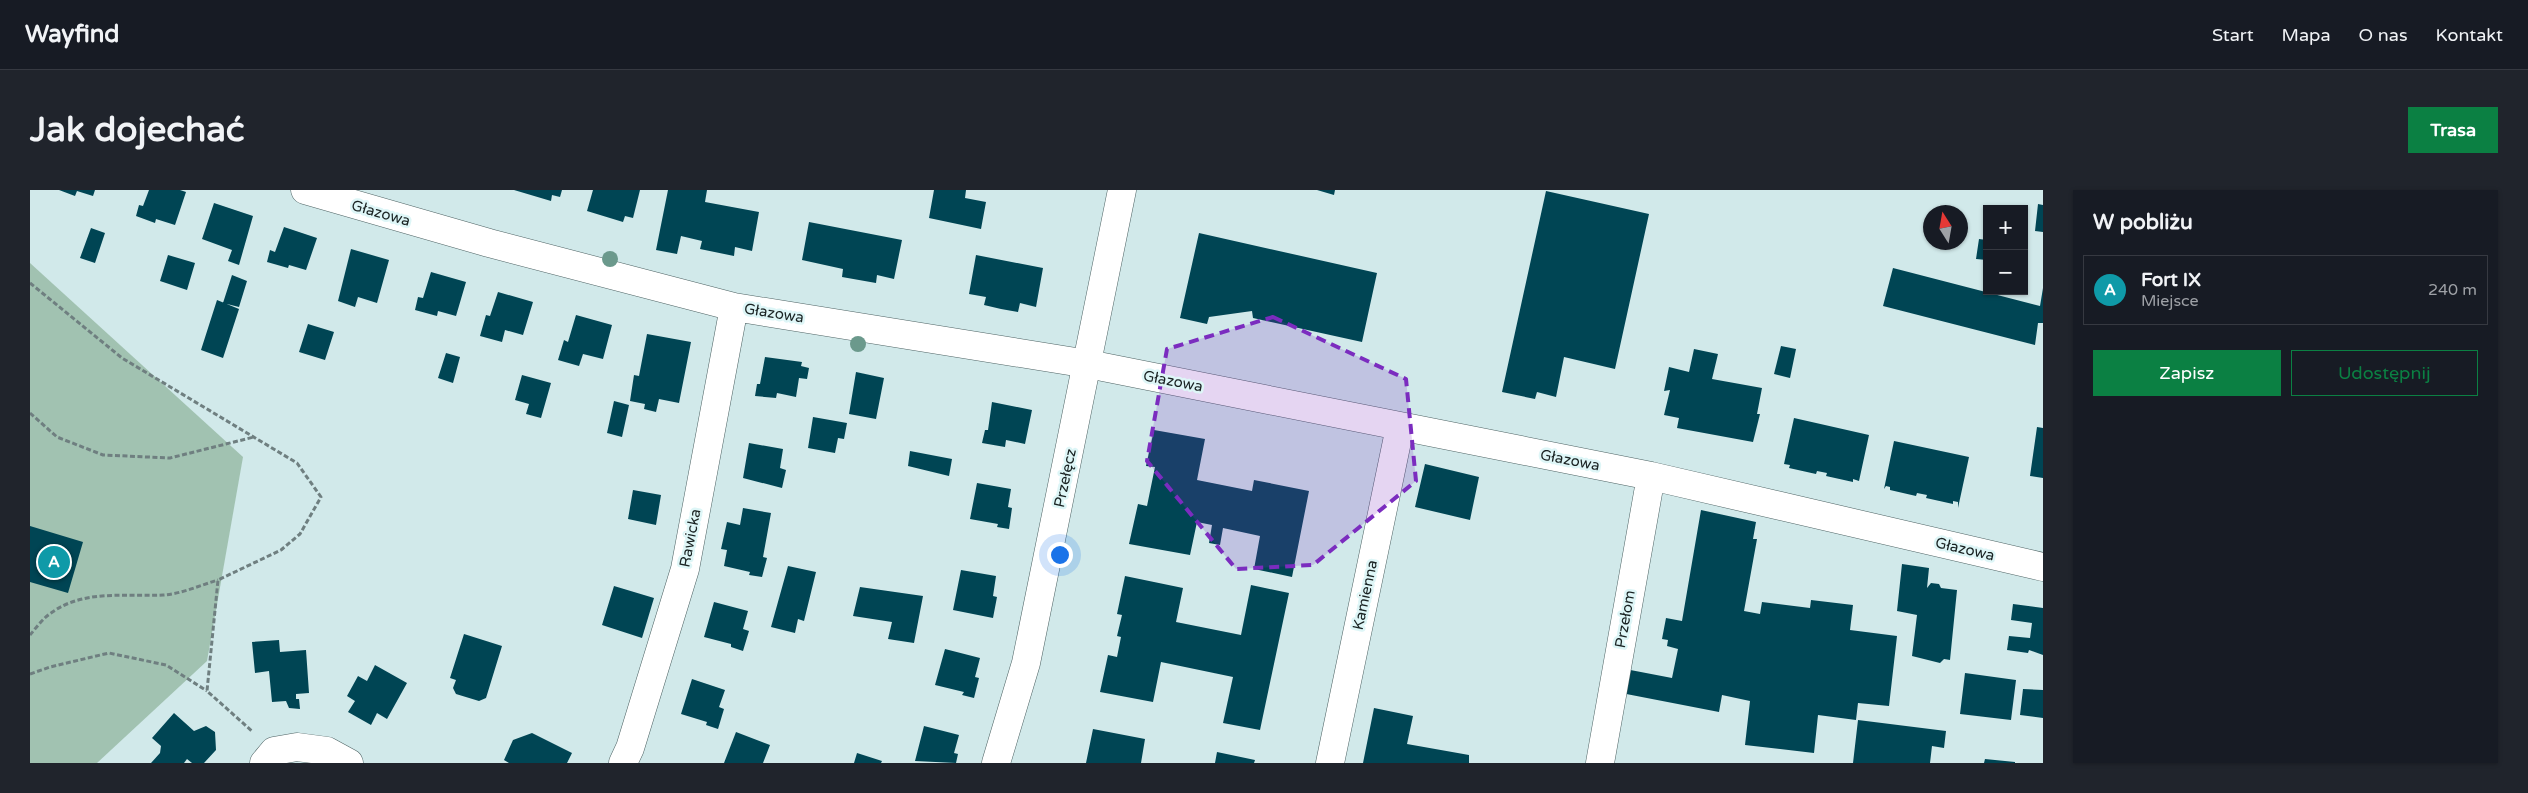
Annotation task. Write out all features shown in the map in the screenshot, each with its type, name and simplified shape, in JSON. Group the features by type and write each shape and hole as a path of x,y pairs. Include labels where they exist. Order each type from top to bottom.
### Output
{"street":[{"name":"Przełęcz","path":"996,763 1026,663 1122,190"},
{"name":"Głazowa","path":"322,193 734,307 1088,364 1651,476 2043,567"},
{"name":"Rawicka","path":"623,763 630,748 685,569 734,307"},
{"name":"Kamienna","path":"1330,763 1400,427"},
{"name":"Przełom","path":"1600,763 1651,476"},
{"path":"269,757 297,747 327,751 349,763"}],"path":[{"path":"30,283 122,358 297,464 321,497 300,534 281,550 218,580 165,595 100,596 69,602 50,613 30,635"},
{"path":"30,413 57,437 103,455 170,458 254,437"},
{"path":"207,691 218,580"},
{"path":"30,674 50,667 109,653 166,665 207,691 269,757"}],"highlighted area":[{"path":"1273,317 1406,379 1416,481 1313,565 1236,569 1147,461 1167,349"}],"green space":[{"path":"30,263 243,457 207,661 97,763 30,763"}],"building":[{"path":"59,190 95,190 93,196 77,191 75,196"},
{"path":"149,190 180,190 186,192 175,225 156,219 155,223 136,216 139,205 143,206"},
{"path":"514,190 562,190 560,197 552,195 551,201"},
{"path":"593,190 640,190 633,218 625,216 623,222 587,211"},
{"path":"668,190 707,190 705,202 759,212 752,251 735,247 734,256 700,249 702,241 681,236 677,254 656,250"},
{"path":"934,190 966,190 965,198 986,202 981,229 929,218"},
{"path":"1317,190 1335,190 1334,195"},
{"path":"1546,191 1649,214 1615,369 1564,357 1556,397 1537,392 1535,399 1502,392"},
{"path":"214,203 253,216 239,265 228,261 232,250 202,239"},
{"path":"2038,204 2043,205 2043,232 2035,231"},
{"path":"809,222 902,240 894,279 877,275 876,283 842,277 843,269 802,260"},
{"path":"284,227 317,238 306,270 289,265 288,268 267,262 270,250 275,252"},
{"path":"91,228 105,233 95,263 80,258"},
{"path":"1199,233 1377,273 1362,342 1253,318 1252,311 1209,317 1207,324 1180,318"},
{"path":"1979,239 1983,240 1983,260 1976,259"},
{"path":"351,249 389,260 377,303 358,297 355,307 338,301"},
{"path":"168,255 195,263 187,290 160,281"},
{"path":"976,255 1043,268 1036,307 1020,303 1018,312 1001,309 984,305 986,297 969,294"},
{"path":"1893,268 1983,291 1983,295 1997,295 2040,306 2043,288 2043,323 2038,323 2035,345 1883,306"},
{"path":"431,272 466,282 456,316 438,311 437,316 415,310 418,297 423,298"},
{"path":"232,275 247,281 239,307 223,303"},
{"path":"498,292 533,302 523,335 505,330 502,342 480,336 486,315 490,316"},
{"path":"217,300 239,309 223,358 201,350"},
{"path":"576,315 612,325 603,359 583,354 579,366 558,360 564,340 568,342"},
{"path":"308,324 334,332 325,360 299,352"},
{"path":"647,334 691,342 679,403 659,399 656,412 644,409 645,404 630,401 634,375 639,376"},
{"path":"1781,346 1796,349 1790,378 1774,374"},
{"path":"1694,349 1718,354 1712,379 1762,388 1757,414 1760,414 1753,442 1677,428 1679,418 1664,415 1670,390 1664,391 1669,367 1689,372"},
{"path":"446,353 460,357 453,383 438,378"},
{"path":"765,357 802,362 801,366 809,368 807,379 799,378 796,397 777,393 776,398 755,396 757,384 760,384"},
{"path":"856,372 884,378 876,419 849,414"},
{"path":"522,375 551,383 541,418 526,414 529,404 515,400"},
{"path":"614,401 629,405 622,437 607,433"},
{"path":"992,402 1032,410 1025,444 1006,440 1005,447 982,443 985,430 988,430"},
{"path":"813,417 847,423 844,439 838,438 835,453 808,448"},
{"path":"1794,418 1869,435 1859,481 1853,479 1853,482 1826,476 1827,473 1817,471 1816,474 1789,468 1790,465 1784,464"},
{"path":"2037,427 2043,428 2043,478 2030,476"},
{"path":"1154,430 1205,439 1197,480 1252,491 1254,480 1309,491 1292,577 1254,569 1260,536 1223,528 1220,545 1209,543 1212,525 1197,522 1190,555 1129,544 1138,504 1147,506 1155,467 1146,466"},
{"path":"1894,441 1969,457 1958,508 1958,502 1953,501 1953,504 1926,498 1927,495 1917,493 1916,496 1890,490 1890,487 1886,486 1884,489"},
{"path":"749,443 783,449 780,468 786,470 782,488 743,478"},
{"path":"910,451 952,459 949,476 908,466"},
{"path":"1425,464 1479,477 1470,520 1415,507"},
{"path":"977,483 1011,489 1008,507 1012,508 1009,529 997,527 998,524 970,519"},
{"path":"633,490 661,495 656,525 628,519"},
{"path":"743,508 771,513 763,557 767,558 762,577 749,575 750,572 724,566 727,550 721,549 727,522 740,525"},
{"path":"1701,510 1756,522 1753,539 1757,539 1744,611 1760,614 1762,602 1810,608 1811,600 1853,605 1850,630 1897,636 1889,706 1858,703 1856,720 1818,715 1814,753 1745,745 1750,701 1722,695 1719,712 1616,692 1620,668 1672,678 1678,649 1667,646 1668,640 1662,639 1666,618 1682,621"},
{"path":"30,526 83,542 68,593 30,582"},
{"path":"1902,564 1929,568 1927,588 1931,583 1939,584 1941,588 1957,590 1950,660 1944,659 1940,663 1912,656 1917,615 1897,611"},
{"path":"788,566 816,572 804,621 798,619 795,633 771,627"},
{"path":"961,570 996,576 993,596 997,597 993,618 953,610"},
{"path":"1125,576 1183,588 1176,622 1241,635 1251,585 1289,593 1260,730 1223,723 1233,677 1161,662 1153,702 1100,692 1108,655 1117,657 1121,637 1117,636 1122,615 1117,614"},
{"path":"614,586 654,598 642,638 602,625"},
{"path":"860,587 923,596 914,643 888,639 892,622 853,616"},
{"path":"714,602 748,611 743,629 749,631 743,651 731,647 731,644 704,637"},
{"path":"2013,604 2043,608 2043,655 2029,650 2028,653 2007,650 2009,636 2030,638 2032,623 2011,620"},
{"path":"464,634 502,646 486,698 479,701 456,694 453,688 456,680 450,678"},
{"path":"279,640 280,652 306,650 309,693 296,694 296,699 299,699 300,709 289,708 286,701 272,702 269,671 255,673 252,642"},
{"path":"945,649 980,658 975,677 979,678 974,698 962,695 964,692 935,685"},
{"path":"375,665 407,683 387,719 377,713 371,725 348,712 355,701 347,696 358,676 367,681"},
{"path":"1965,673 2016,680 2011,720 1960,714"},
{"path":"692,679 725,690 719,707 724,709 718,729 706,725 707,722 681,714"},
{"path":"2023,689 2043,690 2043,718 2020,715"},
{"path":"1374,708 1413,716 1407,744 1469,755 1469,763 1363,763"},
{"path":"174,713 194,731 206,726 215,732 216,750 204,763 192,763 187,759 184,763 151,763 160,753 161,746 152,738"},
{"path":"1858,720 1946,731 1944,748 1932,746 1930,763 1853,763"},
{"path":"924,726 959,735 954,753 958,754 956,763 915,761"},
{"path":"1093,729 1145,739 1141,763 1086,763"},
{"path":"736,732 770,745 763,763 724,763"},
{"path":"532,733 572,753 567,763 509,763 504,760 513,740"},
{"path":"1217,752 1255,760 1254,763 1215,763"},
{"path":"857,753 882,761 881,763 854,763"},
{"path":"1985,759 2015,762 2015,763 1984,763"}],"place":[{"name":"Fort IX","path":"54,562"}]}
